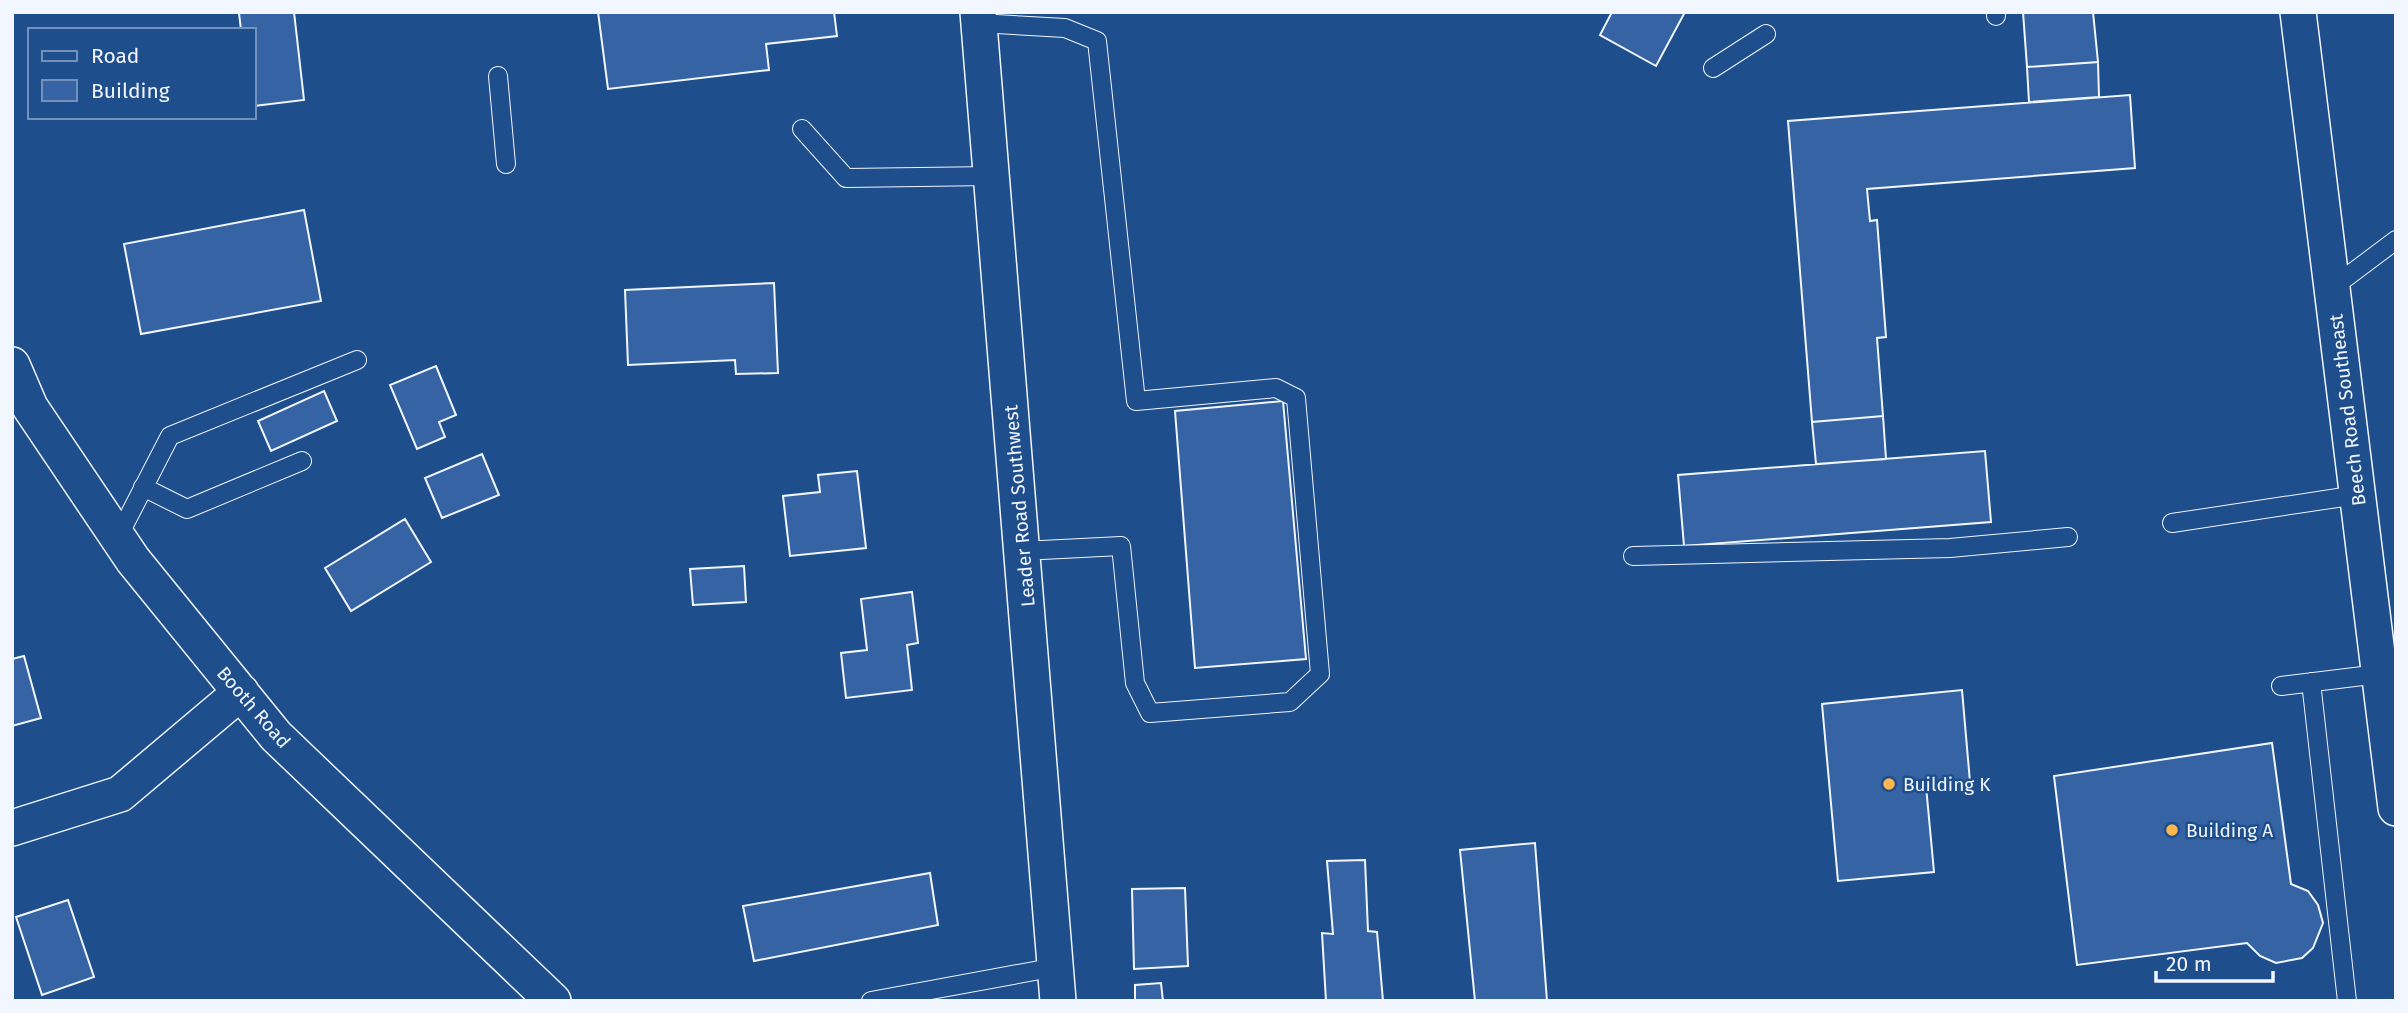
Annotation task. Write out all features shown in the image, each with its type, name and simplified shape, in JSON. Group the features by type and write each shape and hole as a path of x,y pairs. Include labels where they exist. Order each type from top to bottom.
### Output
{"street":[{"name":"Beech Road Southeast","path":"2298,12 2396,808"},
{"name":"Leader Road Southwest","path":"978,18 1057,984"},
{"name":"Booth Road","path":"12,365 21,410 133,559 276,736 478,926 553,1001"},
{"path":"12,828 120,794 241,692"}],"lane":[{"path":"978,18 1065,28 1097,41 1136,401 1276,388 1296,398 1320,674 1290,702 1150,713 1135,683 1121,545 1022,551"},
{"path":"1713,68 1766,34"},
{"path":"498,76 506,164"},
{"path":"802,129 846,178 992,176"},
{"path":"2332,288 2396,240"},
{"path":"118,537 170,436 357,360"},
{"path":"143,487 187,509 302,461"},
{"path":"2172,523 2357,495"},
{"path":"1633,556 1950,548 2068,537"},
{"path":"2280,686 2379,674"},
{"path":"2311,682 2347,1001"},
{"path":"871,1001 1057,984"}],"building":[{"path":"294,12 304,100 256,106 256,28 241,28 239,13"},
{"path":"598,12 834,12 837,36 766,44 769,70 608,89"},
{"path":"1612,12 1685,12 1656,66 1600,35"},
{"path":"2023,12 2093,12 2098,62 2027,67"},
{"path":"2098,62 2099,97 2029,102 2027,67"},
{"path":"2130,95 2135,168 1867,189 1870,221 1877,220 1886,337 1877,338 1883,416 1812,422 1788,121"},
{"path":"304,210 321,301 141,334 124,244"},
{"path":"774,283 778,373 736,374 735,360 628,365 625,290"},
{"path":"436,366 456,415 439,422 445,437 417,449 390,385"},
{"path":"324,391 337,421 271,451 258,421"},
{"path":"1283,401 1306,659 1195,668 1175,411"},
{"path":"1883,416 1886,459 1816,464 1812,422"},
{"path":"1985,451 1991,522 1684,546 1678,475"},
{"path":"482,454 499,495 442,518 425,478"},
{"path":"857,471 866,548 790,556 783,496 820,492 818,475"},
{"path":"405,519 431,562 351,611 325,568"},
{"path":"744,566 746,602 693,605 690,569"},
{"path":"912,592 918,643 907,645 912,690 846,698 841,653 867,650 861,599"},
{"path":"24,656 41,718 12,726 12,659"},
{"name":"Building K","path":"1962,690 1970,782 1926,786 1934,872 1838,881 1822,704"},
{"name":"Building A","path":"2272,743 2291,884 2308,891 2318,905 2323,923 2313,948 2302,958 2276,963 2260,956 2247,943 2077,965 2054,776"},
{"path":"1535,843 1547,1001 1475,1001 1460,850"},
{"path":"1365,860 1368,931 1377,932 1383,1001 1326,1001 1322,933 1333,934 1327,861"},
{"path":"930,873 938,925 754,961 743,906"},
{"path":"1185,888 1188,966 1134,969 1132,889"},
{"path":"68,900 94,977 42,995 16,917"},
{"path":"1161,983 1163,1001 1135,1001 1135,985"}],"place":[{"name":"Building K","path":"1889,784"},
{"name":"Building A","path":"2172,830"}]}
